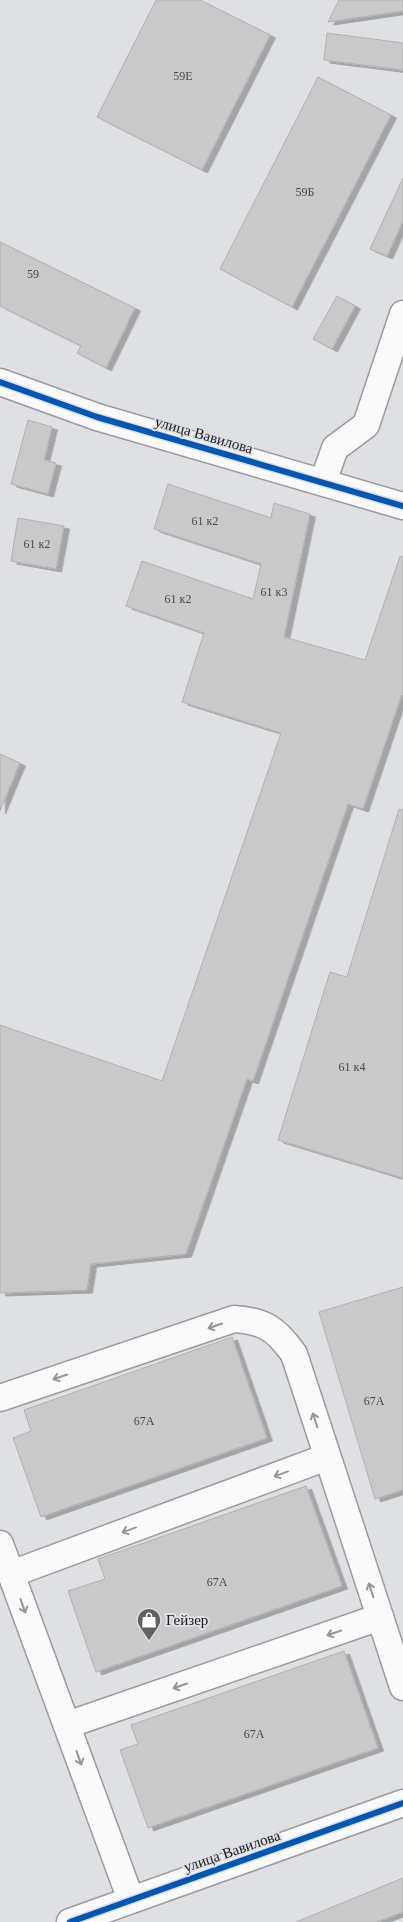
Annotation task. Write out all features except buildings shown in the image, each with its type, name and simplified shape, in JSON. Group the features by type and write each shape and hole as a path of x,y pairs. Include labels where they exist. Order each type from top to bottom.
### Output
{"street":[{"path":"323,482 336,448 366,425 403,314"},
{"name":"улица Вавилова","path":"0,382 97,417 403,506"},
{"path":"0,1398 234,1319 256,1321 281,1336 294,1354 403,1687"},
{"path":"11,1574 327,1457"},
{"path":"0,1544 131,1900"},
{"path":"67,1725 380,1617"},
{"name":"улица Вавилова","path":"70,1922 403,1803"}],"cycle path":[{"path":"0,382 97,417 403,506"},
{"path":"70,1922 403,1803"}],"place":[{"name":"Гейзер","path":"149,1641"}]}
